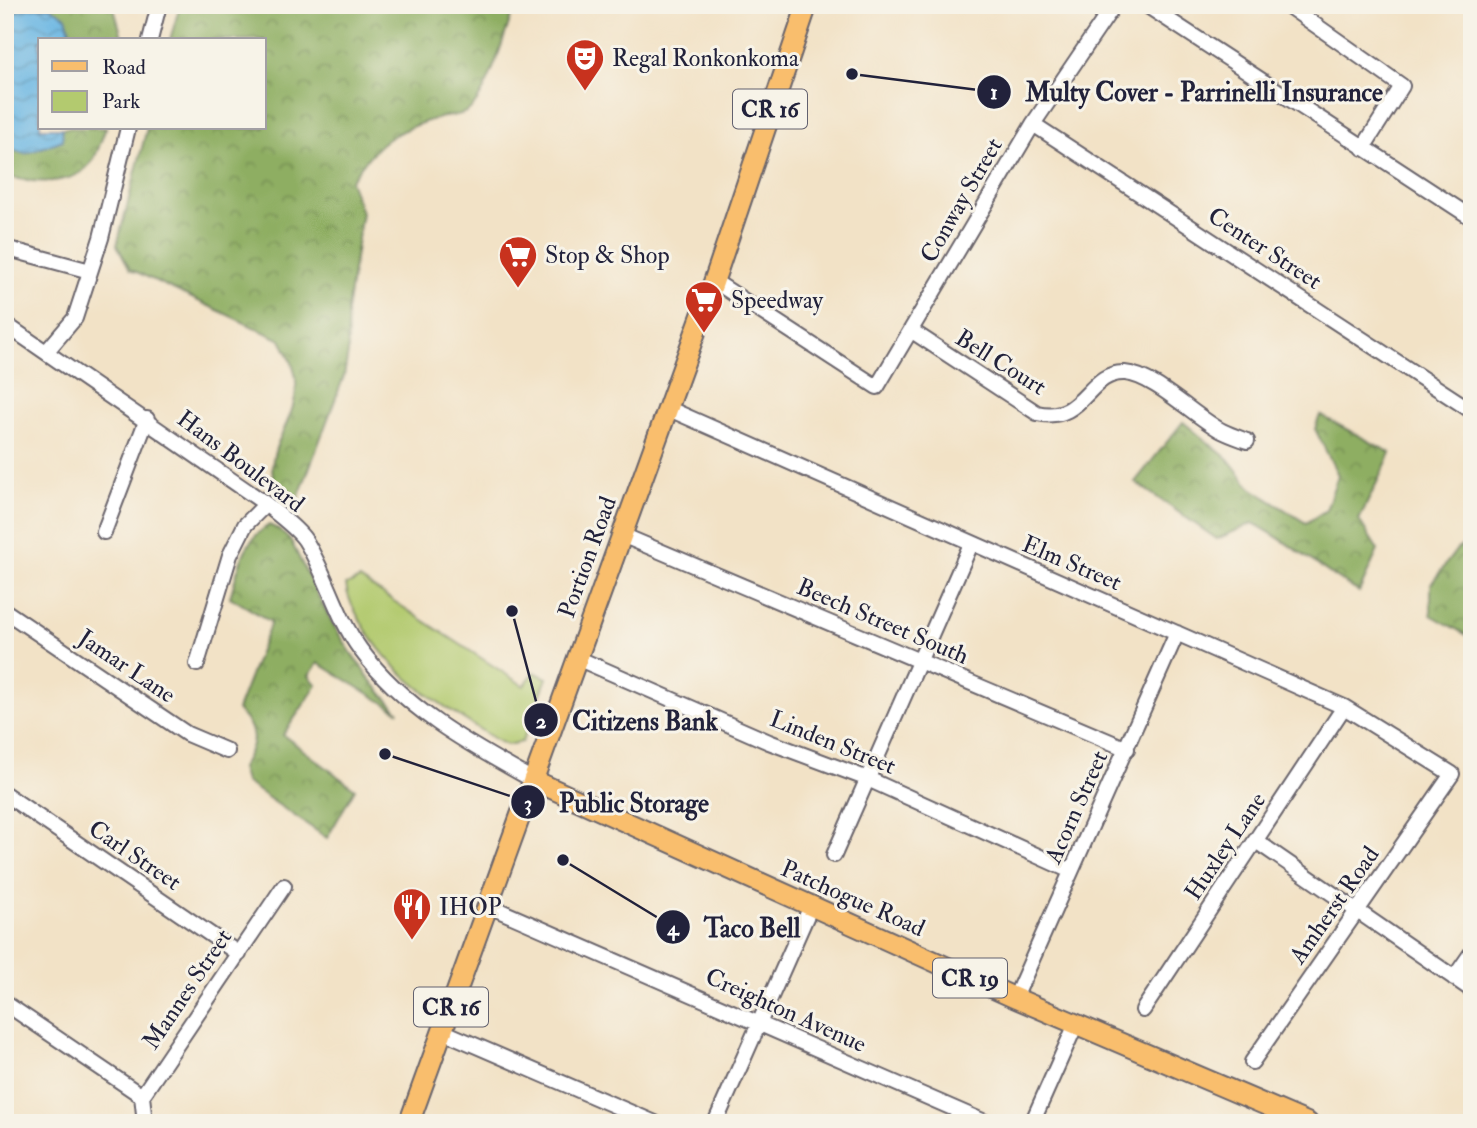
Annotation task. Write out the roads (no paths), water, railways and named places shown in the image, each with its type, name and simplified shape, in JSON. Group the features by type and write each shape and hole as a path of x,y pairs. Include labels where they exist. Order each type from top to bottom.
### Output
{"main road":[{"name":"Portion Road","path":"409,1123 714,281 807,5"},
{"name":"Patchogue Road","path":"533,780 1015,998 1308,1123"}],"street":[{"path":"151,38 159,5"},
{"name":"Conway Street","path":"714,281 877,387 1033,124 1114,5"},
{"path":"1146,5 1472,218"},
{"path":"1287,5 1402,86 1363,148"},
{"name":"Center Street","path":"1033,124 1472,411"},
{"path":"47,351 75,318 127,130"},
{"path":"5,248 90,271"},
{"name":"Hans Boulevard","path":"5,324 147,419 266,504 303,538 359,648 385,678 428,716 472,746 533,780"},
{"name":"Bell Court","path":"912,331 1037,413 1059,415 1070,411 1106,376 1126,373 1155,386 1222,431 1247,441"},
{"name":"Elm Street","path":"667,408 1344,706 1452,774"},
{"path":"104,532 147,419"},
{"path":"197,664 230,555 245,525 266,504"},
{"name":"Beech Street South","path":"622,534 1127,749"},
{"path":"834,855 971,544"},
{"name":"Jamar Lane","path":"5,611 187,734 228,751"},
{"name":"Acorn Street","path":"1015,998 1177,633"},
{"name":"Linden Street","path":"577,657 769,742 868,779 1072,871"},
{"name":"Huxley Lane","path":"1143,1010 1344,706"},
{"name":"Amherst Road","path":"1252,1062 1452,774"},
{"name":"Carl Street","path":"5,794 239,954"},
{"path":"1256,841 1472,990"},
{"name":"Mannes Street","path":"142,1096 284,886"},
{"name":"Creighton Avenue","path":"489,906 987,1123"},
{"path":"715,1123 811,906"},
{"path":"1454,978 1472,952"},
{"path":"5,1003 142,1096 145,1123"},
{"path":"1032,1123 1076,1024"},
{"path":"442,1031 655,1123"}],"water":[{"path":"50,7 66,17 72,38 38,38 38,130 62,130 63,140 25,154 5,147 5,19 21,9"}],"place":[{"name":"Multy Cover - Parrinelli Insurance","path":"852,74"},
{"name":"Regal Ronkonkoma","path":"585,92"},
{"name":"Stop & Shop","path":"518,289"},
{"name":"Speedway","path":"704,334"},
{"name":"Citizens Bank","path":"512,611"},
{"name":"Public Storage","path":"385,754"},
{"name":"Taco Bell","path":"563,860"},
{"name":"IHOP","path":"412,941"}]}
